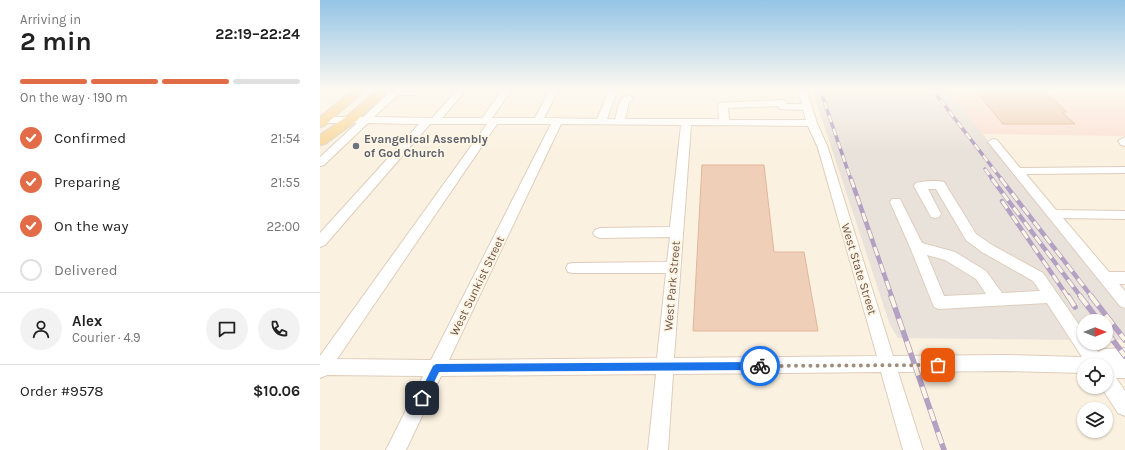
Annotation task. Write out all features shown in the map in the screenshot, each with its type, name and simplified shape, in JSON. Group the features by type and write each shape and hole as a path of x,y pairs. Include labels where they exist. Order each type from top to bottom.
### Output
{"main road":[{"path":"321,121 335,110"},
{"path":"320,141 350,120 364,115 370,110"}],"street":[{"path":"320,242 442,110"},
{"path":"320,368 496,110"},
{"path":"538,121 544,110"},
{"path":"601,122 606,110"},
{"path":"619,122 622,110"},
{"path":"723,110 724,122"},
{"name":"West State Street","path":"808,110 823,148 912,450"},
{"path":"320,163 364,115 432,120 812,123"},
{"path":"321,121 350,120"},
{"name":"West Sunkist Street","path":"396,450 557,122"},
{"name":"West Park Street","path":"658,450 686,122"},
{"path":"992,142 1125,302"},
{"path":"1016,171 1125,170"},
{"path":"935,214 920,186 940,185 971,238 1025,268 1038,277 1095,358"},
{"path":"896,202 917,247 939,303 1051,297"},
{"path":"1053,214 1125,214"},
{"path":"600,233 677,232"},
{"path":"917,247 950,256 981,275 998,299"},
{"path":"573,268 674,267"},
{"path":"1105,278 1125,278"},
{"path":"1104,358 1125,356"},
{"path":"320,368 1077,365"},
{"path":"1113,369 1125,370"},
{"path":"1113,389 1125,407"}],"shaded area":[{"path":"819,110 963,110 1125,309 1125,340 1113,340 1113,314 1077,314 1077,340 898,338 890,325"},
{"path":"962,110 1125,110 1125,136 980,133"}],"building":[{"path":"991,110 1065,110 1067,112 1062,112 1075,124 1003,124"},
{"path":"702,165 764,165 774,252 804,252 818,331 693,331"}],"railway":[{"path":"827,110 851,180"},
{"path":"948,110 1002,180"},
{"path":"985,169 993,180"},
{"path":"851,179 892,297"},
{"path":"992,179 1081,297"},
{"path":"1001,179 1092,297"},
{"path":"1002,201 1068,297"},
{"path":"891,296 944,450"},
{"path":"1068,296 1075,307"},
{"path":"1080,296 1094,314"},
{"path":"1091,296 1125,340"},
{"path":"1113,340 1125,356"}],"way so far":[{"path":"760,366 938,365"}],"place":[{"name":"Evangelical Assembly of God Church","path":"356,146"}],"route":[{"path":"422,398 436,368 760,366"}]}
